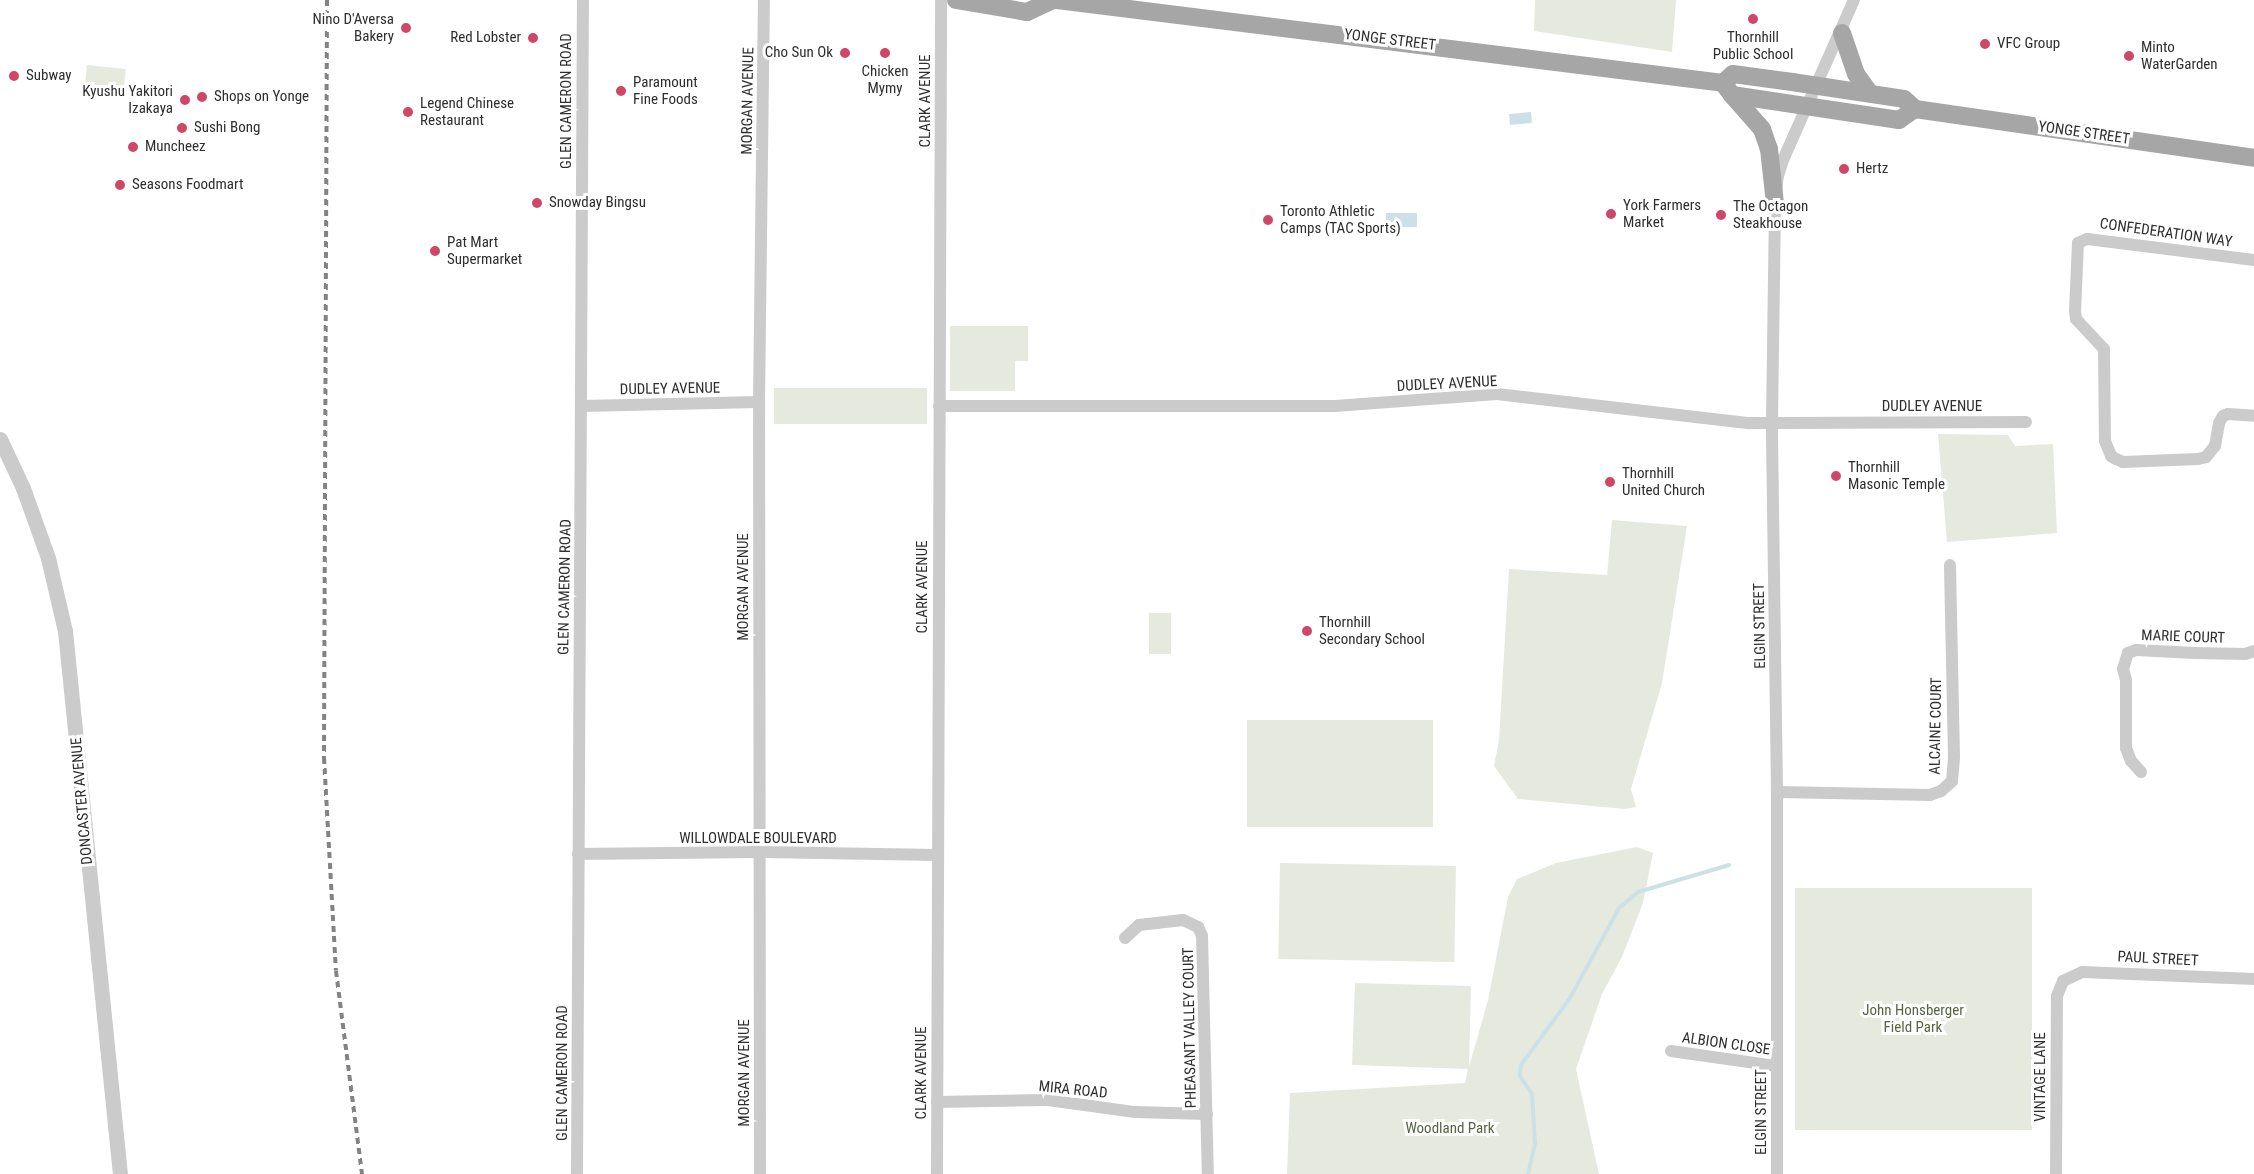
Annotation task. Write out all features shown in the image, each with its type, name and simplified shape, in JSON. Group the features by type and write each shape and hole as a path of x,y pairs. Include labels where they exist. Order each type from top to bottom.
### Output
{"main road":[{"name":"YONGE STREET","path":"956,0 1027,12 1055,0 1727,89 1807,107 1899,120 1915,109"},
{"path":"1842,33 1856,74 1870,93"},
{"name":"YONGE STREET","path":"1727,89 1733,74 1904,99 1915,109 2254,158"},
{"path":"1727,89 1762,129 1769,149 1775,203"}],"street":[{"name":"GLEN CAMERON ROAD","path":"578,1174 583,0"},
{"name":"MORGAN AVENUE","path":"760,1174 759,402 764,0"},
{"name":"CLARK AVENUE","path":"937,1174 941,0"},
{"name":"ELGIN STREET","path":"1777,1174 1777,792 1772,422 1775,203 1778,176 1842,33 1854,0"},
{"name":"CONFEDERATION WAY","path":"2254,260 2087,239 2078,243 2075,311 2076,319 2104,349 2105,441 2111,456 2116,459 2123,462 2206,457 2215,446 2219,423 2223,416 2228,414 2254,416"},
{"name":"DUDLEY AVENUE","path":"939,406 1335,406 1497,394 1749,423 2026,422"},
{"name":"DUDLEY AVENUE","path":"582,406 759,402"},
{"name":"DONCASTER AVENUE","path":"0,439 24,488 41,537 58,593 65,631 120,1174"},
{"name":"ALCAINE COURT","path":"1777,792 1930,795 1941,791 1952,781 1954,757 1950,565"},
{"name":"MARIE COURT","path":"2141,772 2131,762 2126,748 2126,680 2123,669 2128,653 2136,650 2245,654 2254,651"},
{"name":"WILLOWDALE BOULEVARD","path":"578,854 759,852 937,855"},
{"name":"PHEASANT VALLEY COURT","path":"1125,938 1139,925 1183,920 1198,927 1202,936 1208,1174"},
{"name":"PAUL STREET","path":"2063,981 2082,972 2254,979"},
{"name":"VINTAGE LANE","path":"2056,1174 2057,996 2063,981"},
{"name":"ALBION CLOSE","path":"1671,1051 1777,1066"},
{"name":"MIRA ROAD","path":"937,1102 1048,1101 1135,1112 1207,1114"}],"green space":[{"path":"1535,0 1676,0 1672,52 1534,31"},
{"path":"87,65 126,69 123,96 84,92"},
{"path":"950,326 1028,326 1028,361 1015,361 1015,391 950,391"},
{"path":"774,388 927,388 927,424 774,424"},
{"path":"1938,434 2008,435 2015,446 2053,444 2057,533 1947,542"},
{"path":"1612,520 1687,526 1662,683 1631,789 1636,807 1624,809 1518,799 1494,766 1499,740 1509,569 1607,575"},
{"path":"1149,613 1171,613 1171,654 1149,654"},
{"path":"1247,720 1433,720 1433,827 1247,827"},
{"name":"Woodland Park","path":"1637,847 1653,853 1643,903 1622,957 1602,994 1576,1069 1599,1174 1287,1174 1290,1093 1465,1083 1468,1069 1352,1065 1355,983 1471,986 1469,1067 1488,1000 1508,897 1517,879 1556,863"},
{"path":"1280,863 1456,866 1454,962 1278,959"},
{"name":"John Honsberger Field Park","path":"1795,888 2032,888 2032,1130 1795,1130"}],"shaded area":[{"path":"1531,112 1532,123 1510,125 1509,114"},
{"path":"1386,213 1417,213 1417,227 1386,227"}],"waterway":[{"path":"1528,1174 1535,1143 1532,1094 1520,1076 1521,1065 1570,998 1619,908 1638,892 1729,865"}],"railway":[{"path":"327,0 324,758 336,971 362,1174"}],"place":[{"name":"Thornhill Public School","path":"1753,19"},
{"name":"Nino D'Aversa Bakery","path":"406,28"},
{"name":"Red Lobster","path":"533,38"},
{"name":"VFC Group","path":"1985,44"},
{"name":"Cho Sun Ok","path":"845,53"},
{"name":"Chicken Mymy","path":"885,53"},
{"name":"Minto WaterGarden","path":"2129,56"},
{"name":"Subway","path":"14,76"},
{"name":"Paramount Fine Foods","path":"621,91"},
{"name":"Shops on Yonge","path":"202,97"},
{"name":"Kyushu Yakitori Izakaya","path":"185,100"},
{"name":"Legend Chinese Restaurant","path":"408,112"},
{"name":"Sushi Bong","path":"182,128"},
{"name":"Muncheez","path":"133,147"},
{"name":"Hertz","path":"1844,169"},
{"name":"Seasons Foodmart","path":"120,185"},
{"name":"Snowday Bingsu","path":"537,203"},
{"name":"York Farmers Market","path":"1611,214"},
{"name":"The Octagon Steakhouse","path":"1721,215"},
{"name":"Toronto Athletic Camps (TAC Sports)","path":"1268,220"},
{"name":"Pat Mart Supermarket","path":"435,251"},
{"name":"Thornhill Masonic Temple","path":"1836,476"},
{"name":"Thornhill United Church","path":"1610,482"},
{"name":"Thornhill Secondary School","path":"1307,631"}]}
